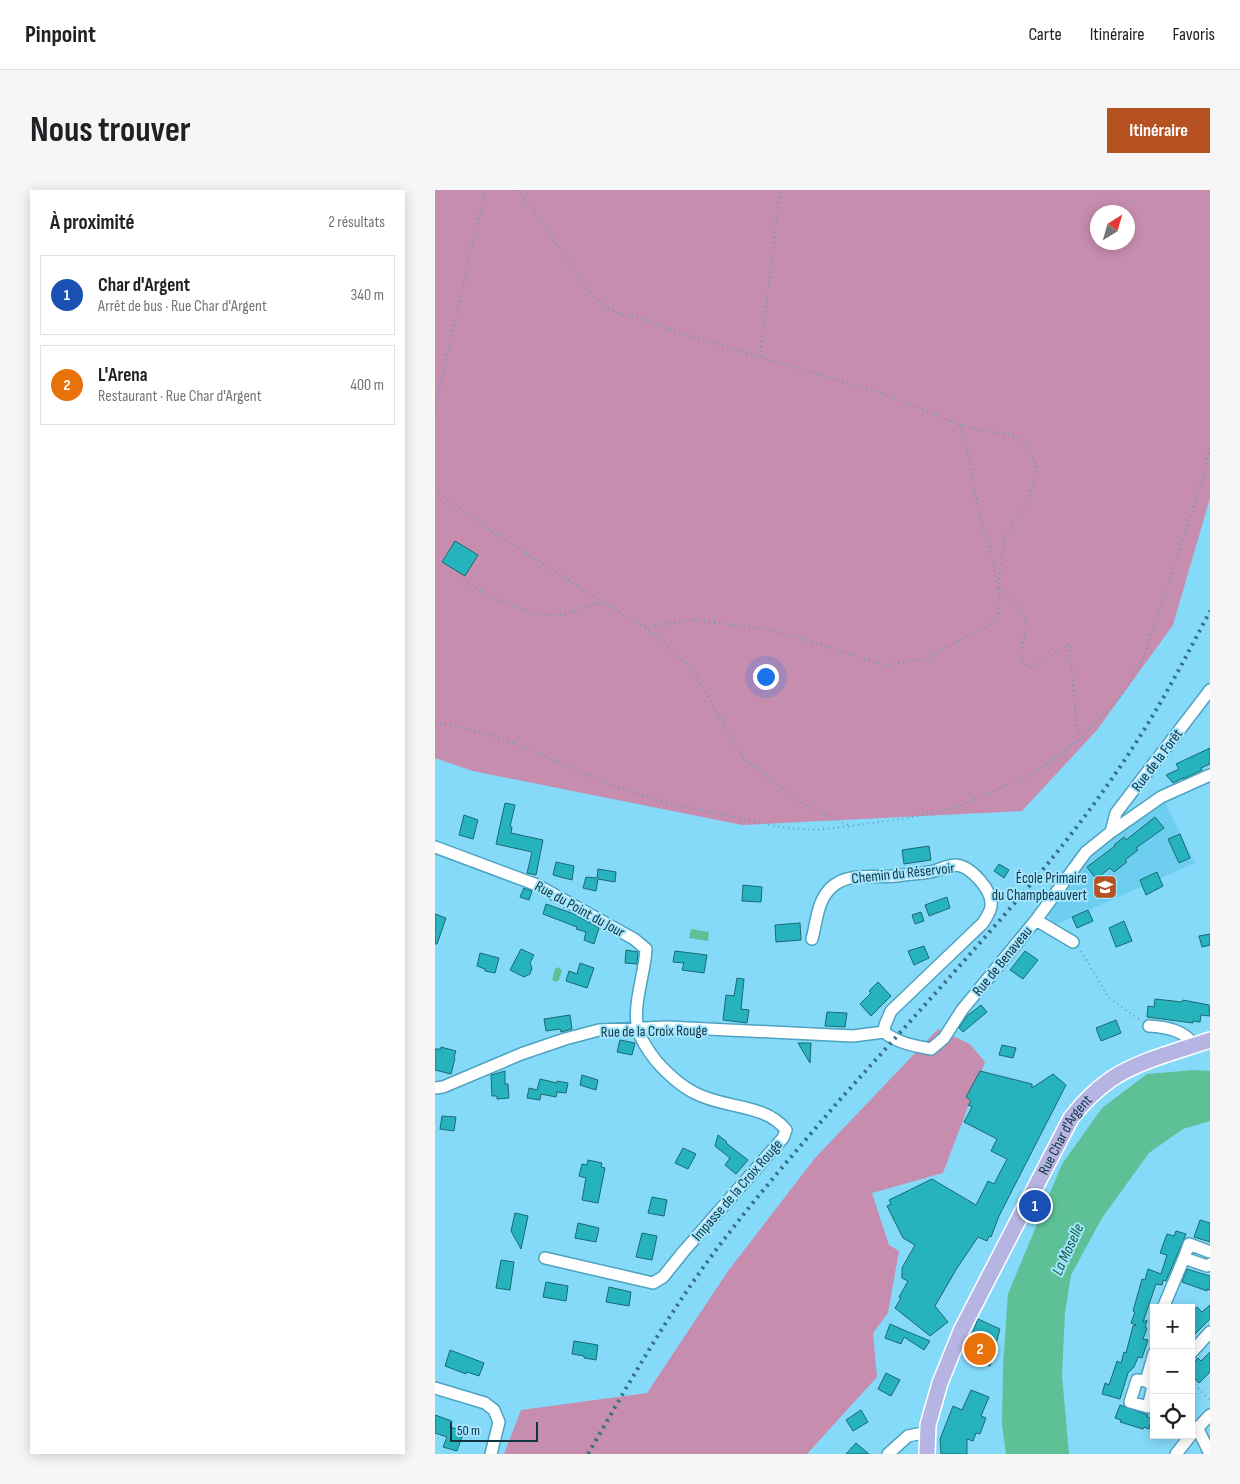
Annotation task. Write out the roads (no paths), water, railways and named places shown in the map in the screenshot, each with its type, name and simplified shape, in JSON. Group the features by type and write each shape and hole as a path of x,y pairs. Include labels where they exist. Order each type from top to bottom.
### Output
{"main road":[{"name":"Rue Char d'Argent","path":"927,1454 928,1425 940,1383 961,1331 1071,1118 1084,1102 1111,1079 1151,1059 1210,1040"}],"street":[{"name":"Rue de la Forêt","path":"1111,832 1116,813 1210,690"},
{"name":"Rue de Benaveau","path":"884,1032 908,1044 931,1049 944,1038 962,1010 1036,920 1086,852 1161,797 1210,776"},
{"name":"Rue du Point du Jour","path":"435,847 537,885 634,939 646,949 637,1013 638,1029"},
{"name":"Chemin du Réservoir","path":"812,939 819,906 824,895 843,879 901,875 958,865 965,868 983,884 990,895 992,907 983,923 891,1011 884,1032"},
{"path":"1036,920 1073,942"},
{"path":"1149,1026 1165,1027 1180,1032 1195,1045"},
{"name":"Rue de la Croix Rouge","path":"435,1088 443,1087 521,1054 599,1030 667,1028 853,1036 884,1032"},
{"name":"Impasse de la Croix Rouge","path":"545,1258 653,1282 663,1277 783,1138 786,1130 780,1122 767,1114 695,1094 669,1075 647,1050 638,1029"},
{"path":"1165,1304 1189,1244 1210,1252"},
{"path":"1184,1258 1207,1266 1210,1264"},
{"path":"1195,1349 1210,1332"},
{"path":"1146,1381 1150,1367"},
{"path":"435,1388 485,1403 494,1410 499,1422 491,1454"},
{"path":"1195,1431 1210,1415"},
{"path":"888,1454 908,1436 928,1432"},
{"path":"1195,1435 1210,1454"},
{"path":"1176,1454 1188,1439"}],"water":[{"path":"691,929 709,932 708,941 689,938"},
{"path":"558,967 562,970 559,980 556,982 552,980 555,969"},
{"name":"La Moselle","path":"1194,1070 1210,1071 1210,1121 1183,1129 1149,1153 1102,1218 1071,1275 1065,1313 1062,1375 1069,1454 1006,1454 1002,1425 1003,1365 1008,1294 1062,1164 1102,1108 1147,1074"}],"railway":[{"path":"588,1454 666,1322 733,1228 837,1103 1030,885 1093,805 1147,725 1210,611"}],"place":[{"name":"École Primaire du Champbeauvert","path":"1105,887"},
{"name":"Char d'Argent","path":"1035,1206"},
{"name":"L'Arena","path":"980,1349"}]}
